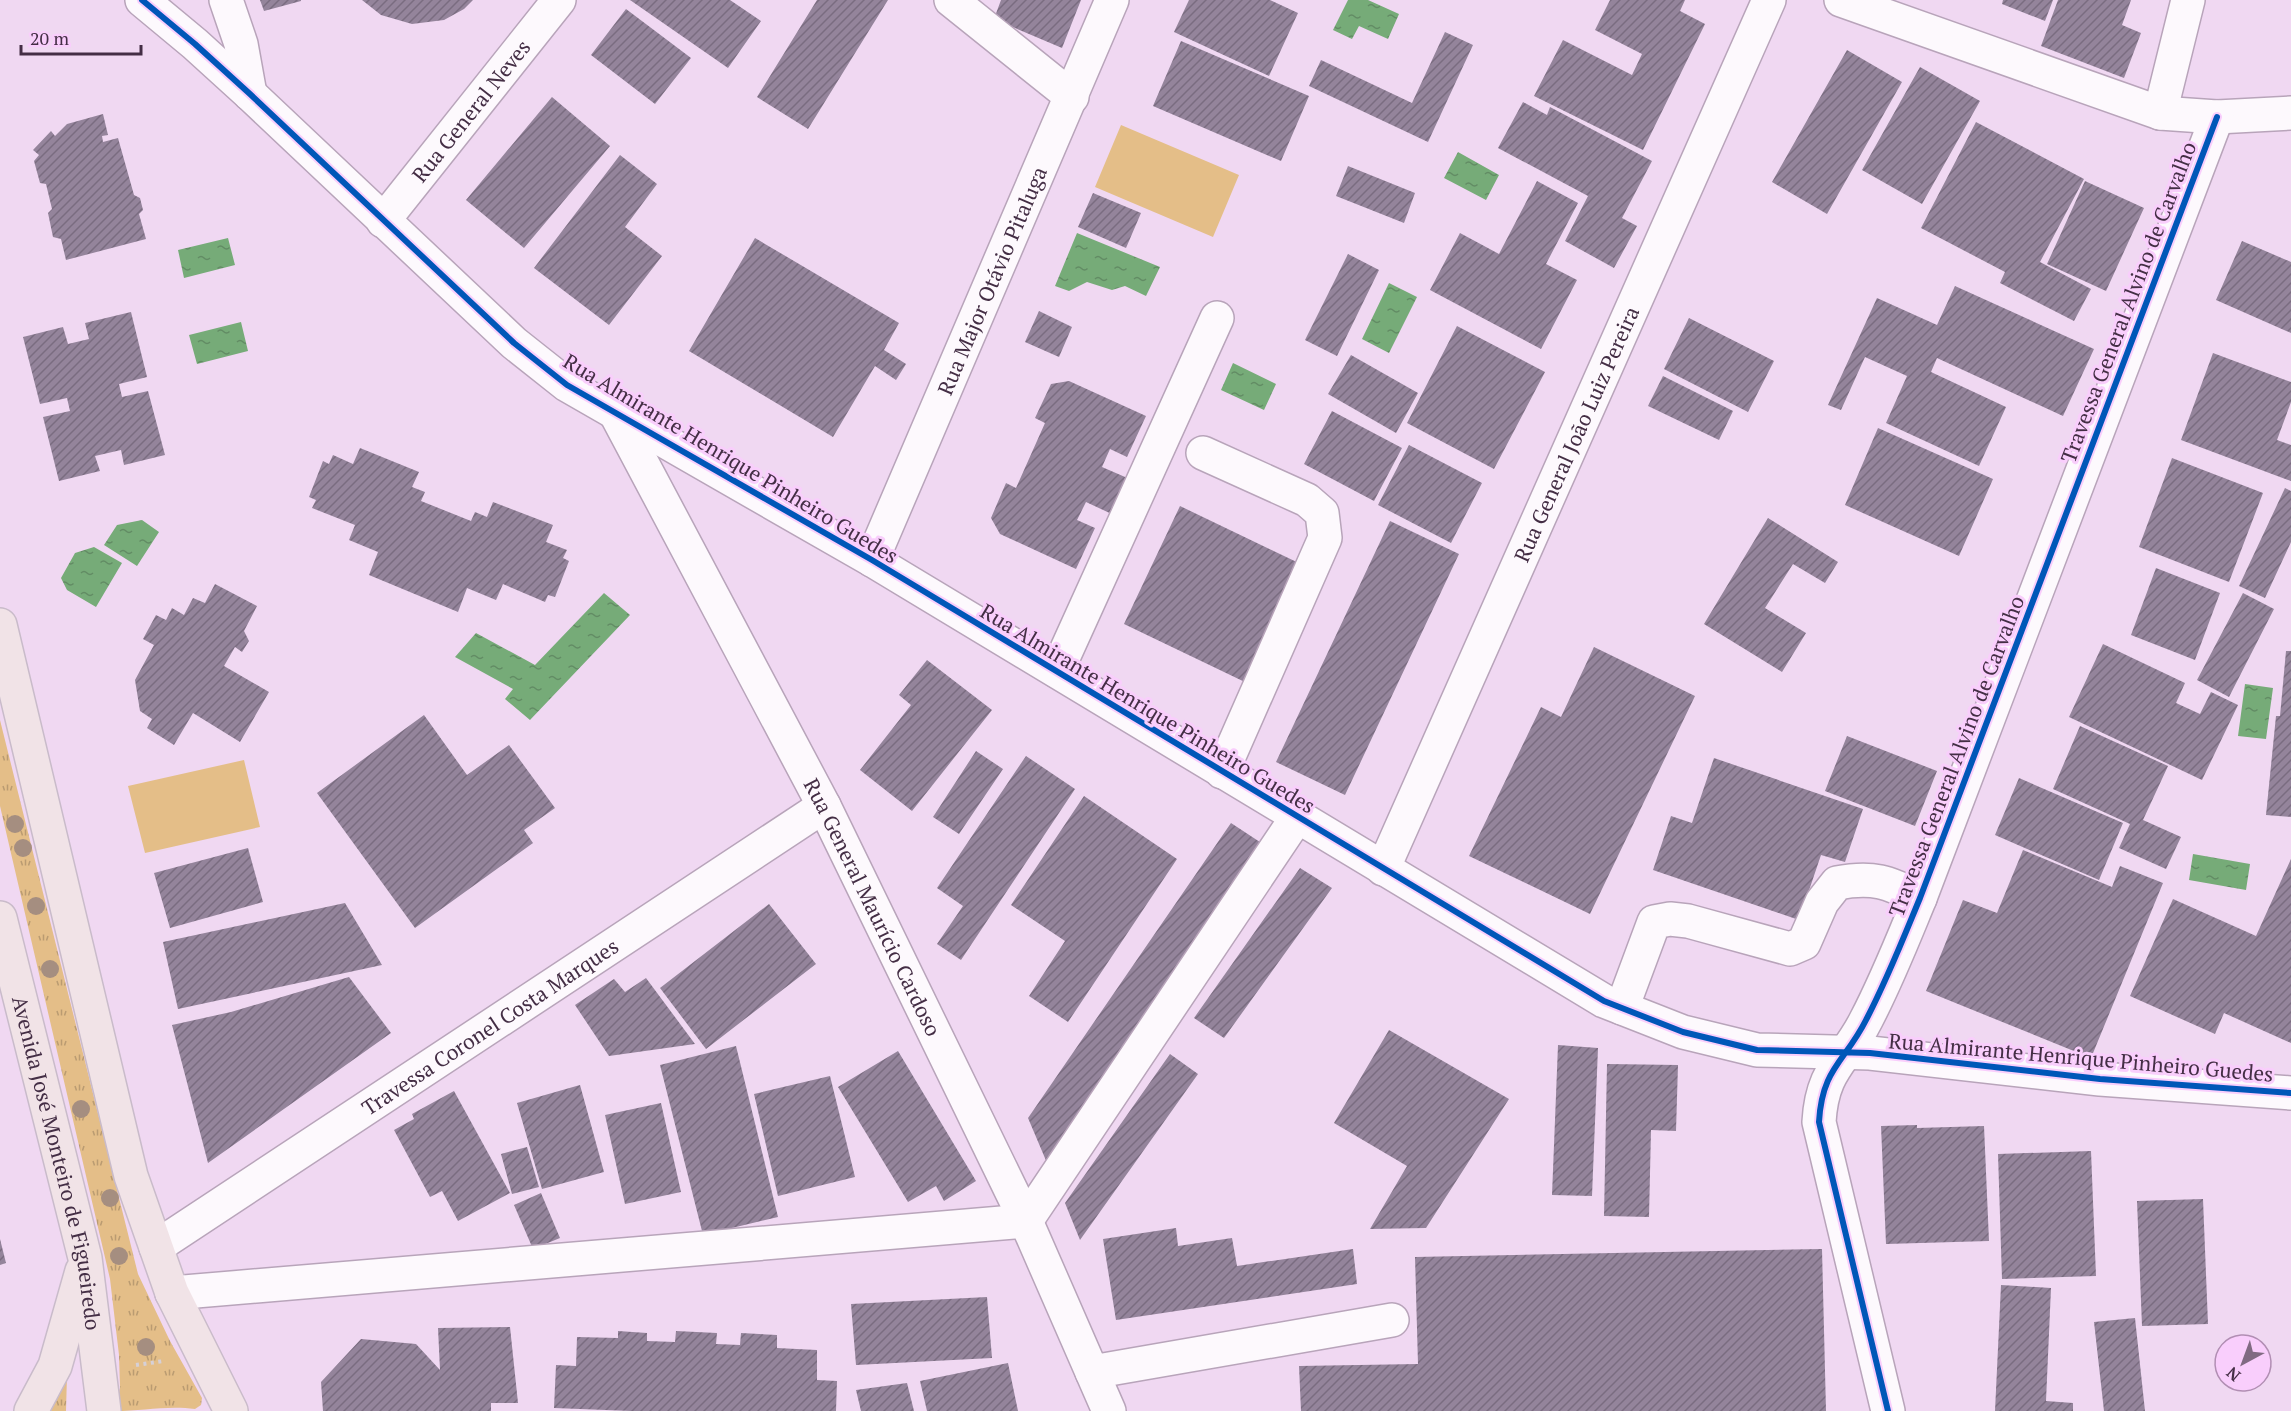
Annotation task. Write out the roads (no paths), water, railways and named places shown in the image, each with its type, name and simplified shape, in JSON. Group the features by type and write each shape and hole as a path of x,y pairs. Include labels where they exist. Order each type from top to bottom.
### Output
{"main road":[{"path":"0,625 131,1176 172,1293 231,1411"},
{"name":"Avenida José Monteiro de Figueiredo","path":"0,918 85,1258 104,1411"},
{"path":"31,1411 55,1366 85,1258"}],"street":[{"name":"Rua Almirante Henrique Pinheiro Guedes","path":"142,0 250,94 513,343 567,385 872,560 1604,1001 1683,1032 1757,1050 1844,1053 2100,1079 2291,1093"},
{"path":"226,0 241,44 250,94"},
{"name":"Rua General Neves","path":"383,221 559,0"},
{"path":"951,0 1072,97"},
{"name":"Rua Major Otávio Pitaluga","path":"872,560 1112,0"},
{"name":"Rua General João Luiz Pereira","path":"1383,869 1769,0"},
{"path":"1841,0 2160,113 2217,117 2291,113"},
{"name":"Travessa General Alvino de Carvalho","path":"2160,113 2188,0"},
{"name":"Travessa General Alvino de Carvalho","path":"1888,1411 1819,1122 1820,1102 1827,1078 1864,1024 1882,988 1920,898 2217,117"},
{"path":"1057,671 1217,318"},
{"name":"Rua General Maurício Cardoso","path":"616,414 824,806 1026,1221 1109,1411"},
{"path":"1203,453 1307,500 1322,513 1325,538 1222,772"},
{"name":"Travessa Coronel Costa Marques","path":"156,1247 824,806"},
{"path":"172,1293 1026,1221 1297,817"},
{"path":"1623,1008 1654,922 1671,919 1688,921 1790,949 1804,942 1822,902 1837,884 1862,879 1887,882 1920,898"},
{"path":"1092,1372 1392,1320"}],"water":[{"path":"1348,0 1368,0 1399,14 1388,39 1359,26 1352,39 1333,30"},
{"path":"1458,152 1499,175 1486,200 1444,178"},
{"path":"1077,233 1160,267 1146,296 1125,286 1112,290 1087,282 1069,291 1055,286"},
{"path":"228,238 235,265 184,278 178,250"},
{"path":"1389,283 1417,297 1389,353 1362,339"},
{"path":"241,322 248,351 197,364 189,335"},
{"path":"1233,363 1276,384 1264,410 1221,390"},
{"path":"142,520 159,532 137,566 104,545 117,525"},
{"path":"94,547 122,563 96,607 67,590 61,578 75,553"},
{"path":"604,593 630,615 530,720 505,699 513,689 455,657 476,633 535,665"},
{"path":"2245,684 2273,688 2266,739 2238,736"},
{"path":"2193,854 2250,864 2246,890 2189,880"}]}
